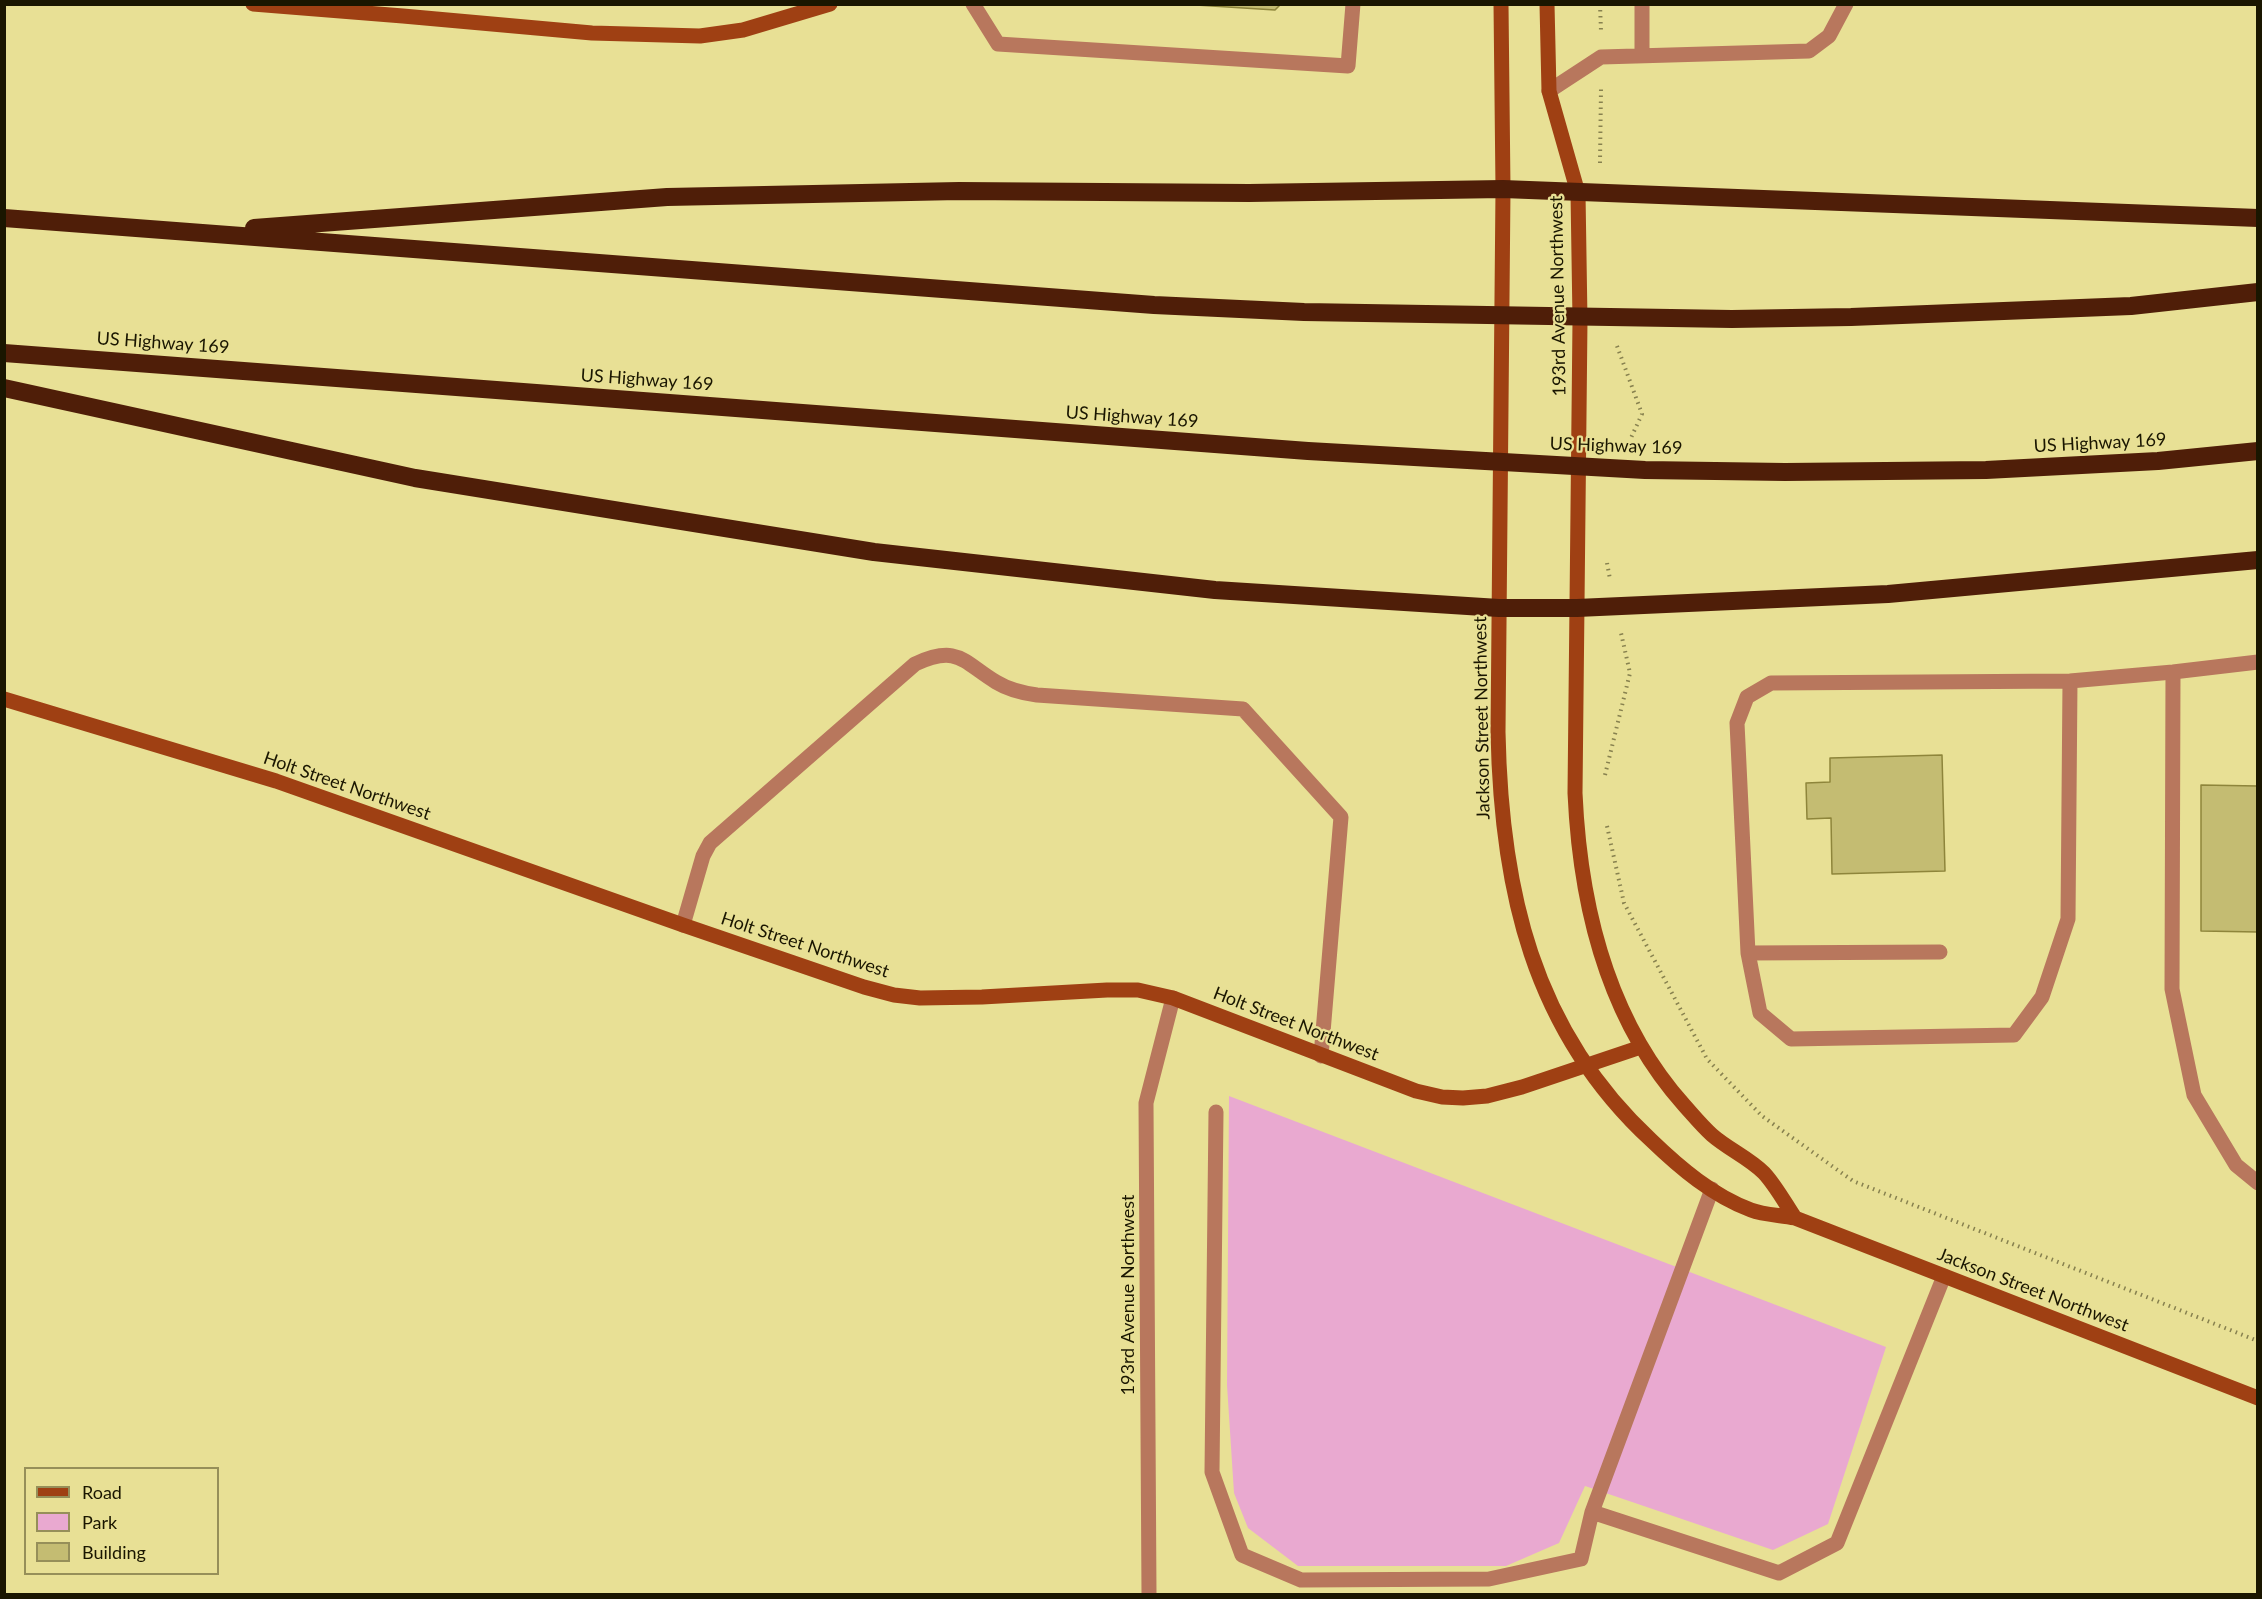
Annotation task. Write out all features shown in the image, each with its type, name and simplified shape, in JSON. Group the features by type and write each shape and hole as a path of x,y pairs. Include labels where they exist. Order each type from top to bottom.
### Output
{"highway":[{"path":"195,232 667,197 959,191 1250,193 1503,189 2258,218"},
{"path":"4,218 1154,305 1304,312 1732,319 1851,317 2119,306 2258,292"},
{"name":"US Highway 169","path":"4,353 1308,451 1645,470 1986,470 2158,461 2258,451"},
{"path":"4,388 415,478 874,552 1215,590 1499,608 1577,608 1888,594 2258,560"}],"street":[{"path":"253,4 403,10 592,33 700,36 743,30 830,4"},
{"path":"974,4 998,44 1348,66 1353,4"},
{"path":"1501,4 1503,189"},
{"name":"193rd Avenue Northwest","path":"1547,4 1549,91 1578,193 1580,320 1577,608"},
{"path":"1642,4 1642,55"},
{"path":"1549,91 1601,57 1809,51 1829,36 1846,4"},
{"name":"Jackson Street Northwest","path":"1503,189 1499,788 1515,900 1544,988 1562,1027 1585,1066 1608,1097 1633,1124 1690,1176 1751,1210 1796,1218 2258,1398"},
{"path":"1577,608 1575,793 1577,837 1583,884 1595,940 1629,1027 1641,1047 1682,1103 1713,1136 1763,1173 1796,1218"},
{"path":"683,925 703,856 710,843 915,664 932,656 951,655 966,659 996,682 1016,692 1243,709 1341,817 1321,1056"},
{"path":"2070,681 2068,919 2042,997 2014,1035 1791,1039 1760,1013 1748,953 1737,723 1747,697 1771,683 2070,681 2258,662"},
{"path":"2173,672 2172,988 2194,1095 2236,1165 2258,1183"},
{"name":"Holt Street Northwest","path":"4,699 276,781 683,925 864,987 894,995 950,998 1138,990 1173,998 1416,1091 1442,1097 1487,1096 1641,1047"},
{"path":"1748,953 1940,952"},
{"name":"193rd Avenue Northwest","path":"1149,1594 1146,1103 1173,998"},
{"path":"1216,1112 1212,1472 1242,1554 1301,1580 1490,1579 1581,1558 1592,1512 1712,1189"},
{"path":"1592,1512 1779,1573 1837,1543 1944,1276"}],"green space":[{"path":"1229,1096 1886,1347 1828,1524 1773,1550 1585,1486 1559,1543 1506,1566 1298,1566 1248,1528 1234,1493 1227,1385"}],"building":[{"path":"1180,4 1281,4 1275,10"},
{"path":"1942,755 1945,871 1832,874 1831,818 1807,819 1806,783 1830,782 1830,758"},
{"path":"2201,785 2258,786 2258,932 2201,931"}]}
